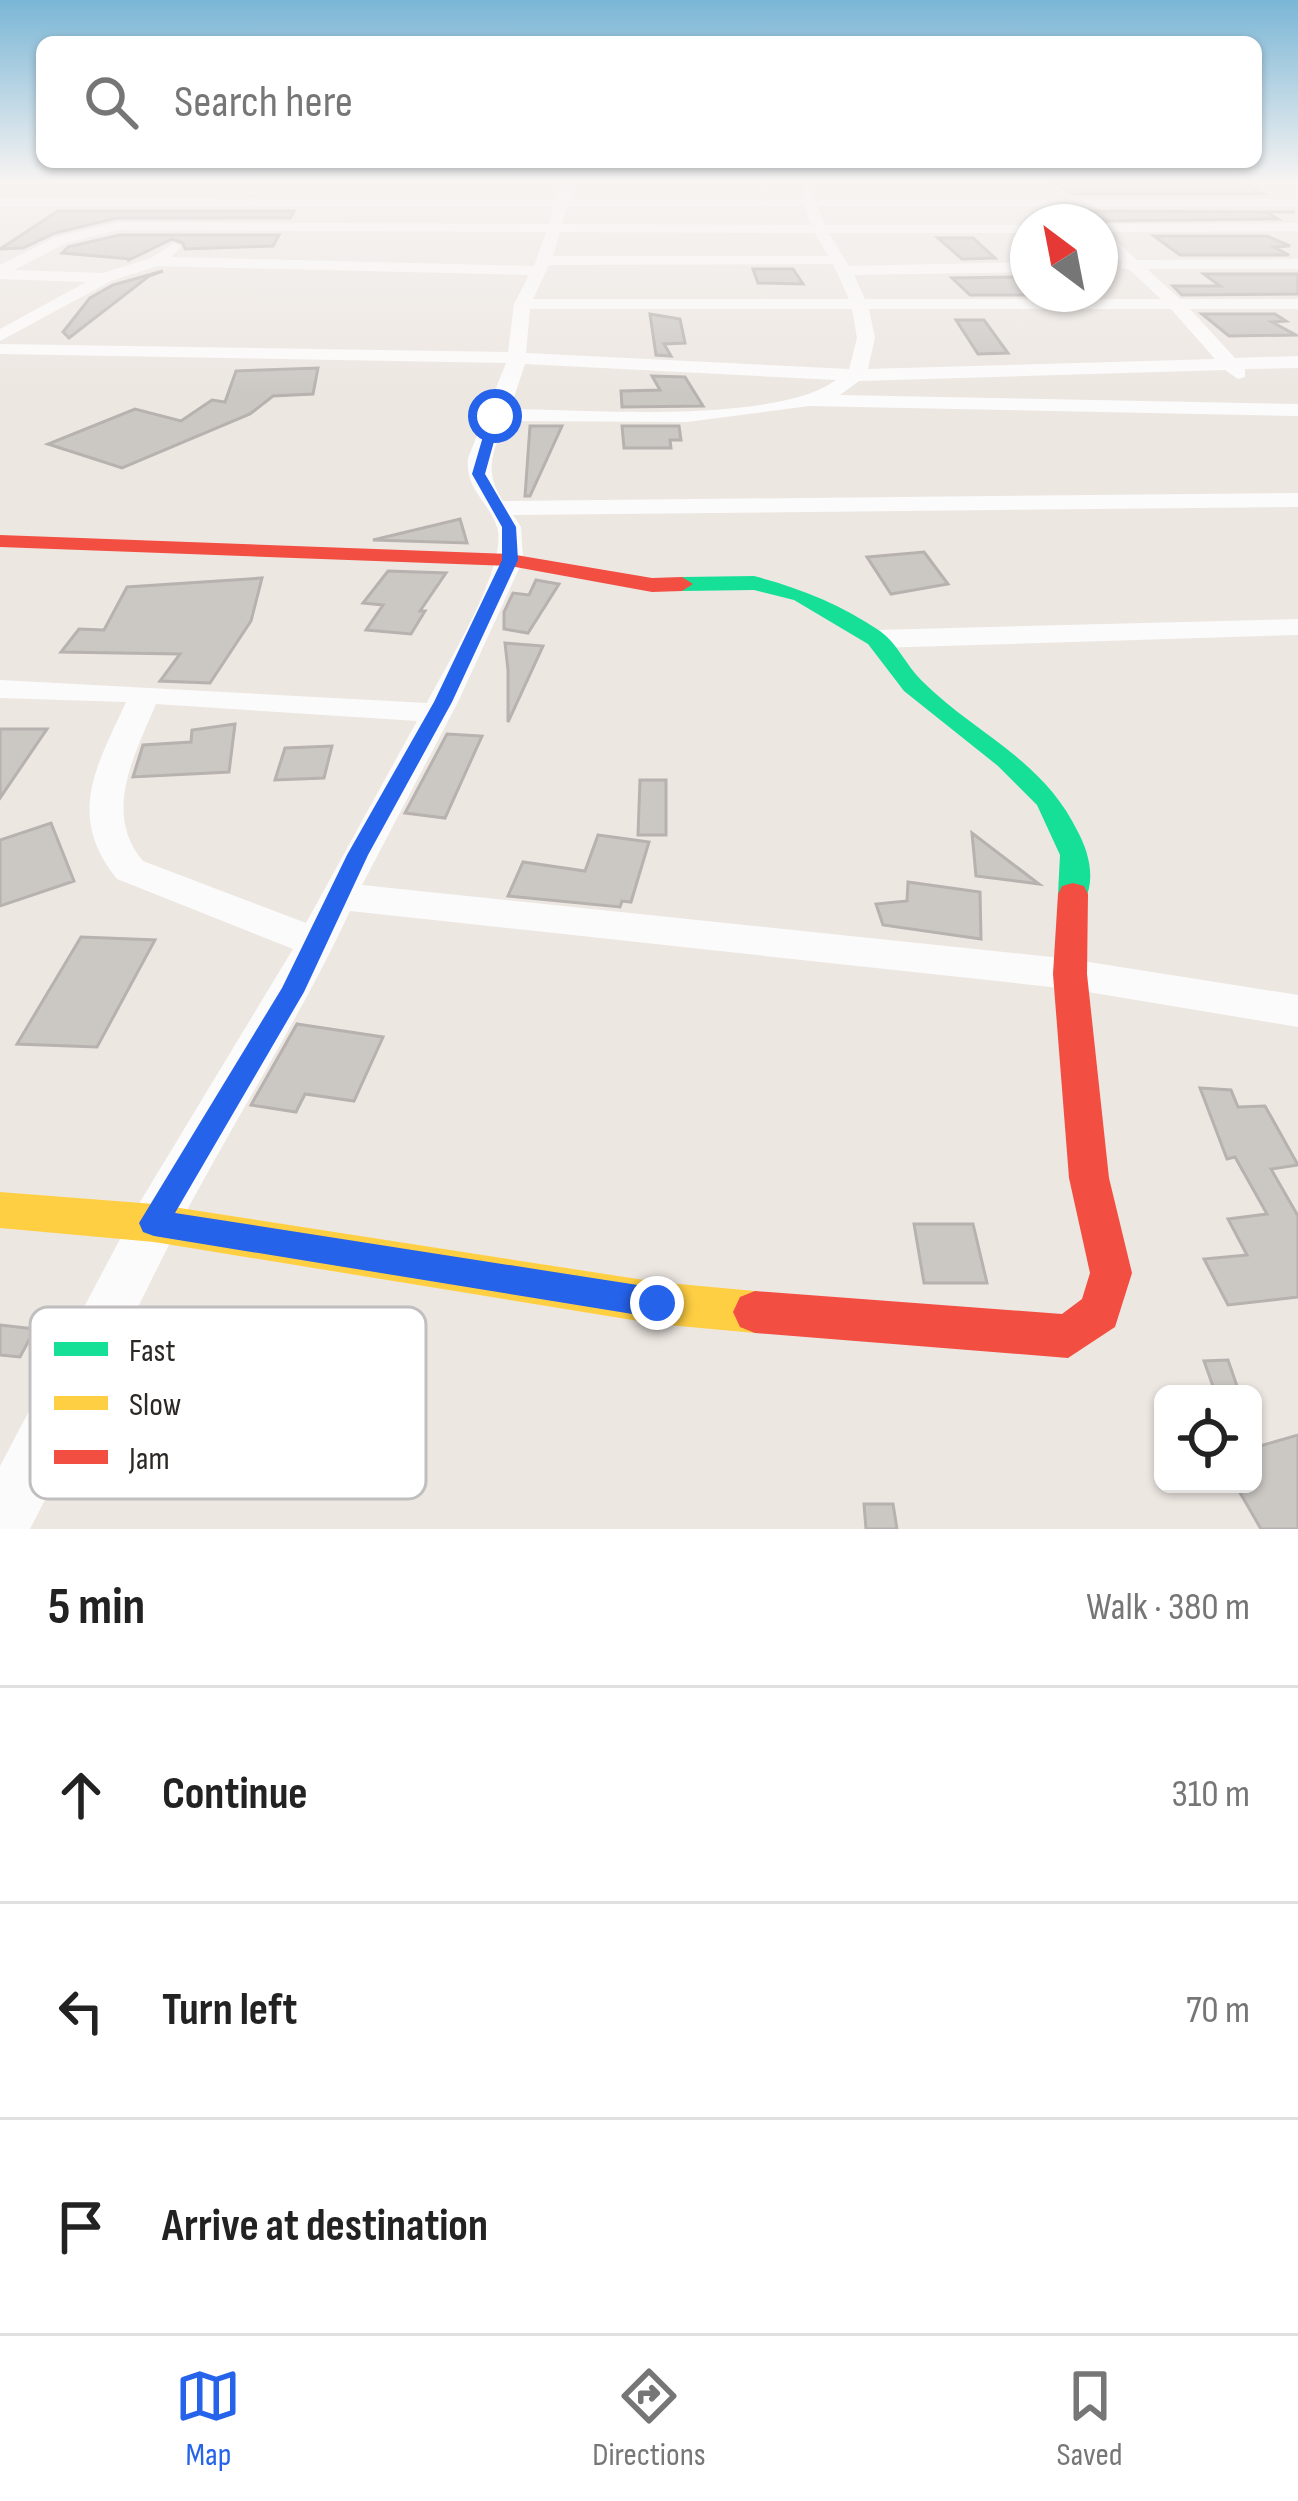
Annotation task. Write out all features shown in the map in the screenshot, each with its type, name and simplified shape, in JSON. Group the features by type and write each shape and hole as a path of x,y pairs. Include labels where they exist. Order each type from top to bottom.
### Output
{"street":[{"path":"1,270 33,251"},
{"path":"0,336 105,278 156,261 168,251"},
{"path":"111,1307 154,1223 292,992 337,896 437,713 510,560 509,527 478,474 495,416 514,377 544,251"},
{"path":"814,400 856,375 863,354 862,306 834,251"},
{"path":"1119,251 1174,303 1271,410"},
{"path":"156,261 535,279 862,306 1298,304"},
{"path":"1118,265 1298,264"},
{"path":"535,279 842,265 1010,267"},
{"path":"1,270 105,278"},
{"path":"0,349 516,358 856,375 1298,362"},
{"path":"495,416 731,414 814,400 1298,410"},
{"path":"498,508 1298,500"},
{"path":"0,541 510,560 652,584 721,582 781,588 802,595 877,639 913,686 1049,801 1076,855 1070,974 1089,1178 1111,1273 1100,1312 1067,1336 657,1303 154,1223 0,1210"},
{"path":"877,639 1298,627"},
{"path":"0,689 437,713"},
{"path":"145,694 105,791 105,829 113,855 130,870 315,942"},
{"path":"337,896 1070,974 1298,1011"},
{"path":"0,1525 30,1466"}],"building":[{"path":"147,251 127,261 131,259 62,253"},
{"path":"953,251 988,251 995,258 962,259"},
{"path":"1175,251 1289,255 1180,255"},
{"path":"753,269 793,269 803,284 758,283"},
{"path":"163,271 149,276 69,338 63,332 90,298 113,285"},
{"path":"1204,274 1298,274 1298,294 1182,295 1173,286 1220,286"},
{"path":"1010,277 1010,295 970,295 952,278"},
{"path":"650,314 680,319 685,343 664,344 671,356 656,355"},
{"path":"1202,314 1275,314 1286,321 1272,322 1296,335 1229,336"},
{"path":"956,320 984,320 1008,353 978,354"},
{"path":"318,368 313,394 273,396 250,414 122,468 48,444 135,409 181,421 212,400 225,402 236,371"},
{"path":"652,376 685,377 703,406 622,407 621,391 660,390"},
{"path":"530,426 562,426 530,496 525,496"},
{"path":"622,426 679,426 681,440 670,440 671,448 624,448"},
{"path":"460,519 467,543 373,540"},
{"path":"924,552 948,584 891,594 867,557"},
{"path":"388,571 446,573 420,611 425,611 411,634 366,630 383,605 363,603"},
{"path":"262,578 251,621 210,683 160,681 180,654 61,652 79,629 104,630 127,587"},
{"path":"536,580 559,584 528,633 504,629 504,612 513,593 529,595"},
{"path":"505,643 543,646 508,722 508,670"},
{"path":"235,724 229,772 133,777 143,745 191,742 192,730"},
{"path":"0,729 47,729 0,798"},
{"path":"447,734 482,736 445,818 405,813"},
{"path":"332,746 324,778 275,780 285,748"},
{"path":"640,780 666,780 666,835 638,835"},
{"path":"51,823 74,881 0,906 0,840"},
{"path":"972,833 1039,884 976,876"},
{"path":"598,835 649,842 631,902 622,901 620,907 508,896 523,862 585,871"},
{"path":"908,882 980,892 981,939 883,925 876,904 907,901"},
{"path":"81,937 155,940 97,1047 17,1044"},
{"path":"297,1024 383,1037 354,1101 305,1094 296,1112 251,1105"},
{"path":"1200,1088 1231,1090 1238,1107 1265,1106 1298,1165 1271,1169 1298,1216 1298,1297 1228,1305 1204,1259 1247,1255 1228,1219 1267,1214 1235,1157 1227,1159"},
{"path":"914,1224 973,1224 987,1283 924,1283"},
{"path":"0,1325 30,1328 20,1357 0,1355"},
{"path":"1228,1360 1237,1385 1213,1385 1204,1361"},
{"path":"1298,1435 1298,1529 1261,1529 1240,1493 1262,1493 1262,1445"},
{"path":"864,1504 893,1504 897,1529 866,1529"}],"traffic: fast":[{"path":"682,584 754,583 802,595 876,639 913,686 1007,760 1049,801 1075,855 1073,894"}],"traffic: slow":[{"path":"0,1210 154,1223 657,1303 755,1312"}],"traffic: jam":[{"path":"0,541 510,560 652,585 682,584"},
{"path":"755,1312 1068,1336 1100,1312 1111,1273 1089,1178 1070,974 1073,894"}],"route":[{"path":"495,416 478,474 509,527 510,560 443,702 358,855 292,992 195,1147 154,1223 657,1303"}]}
